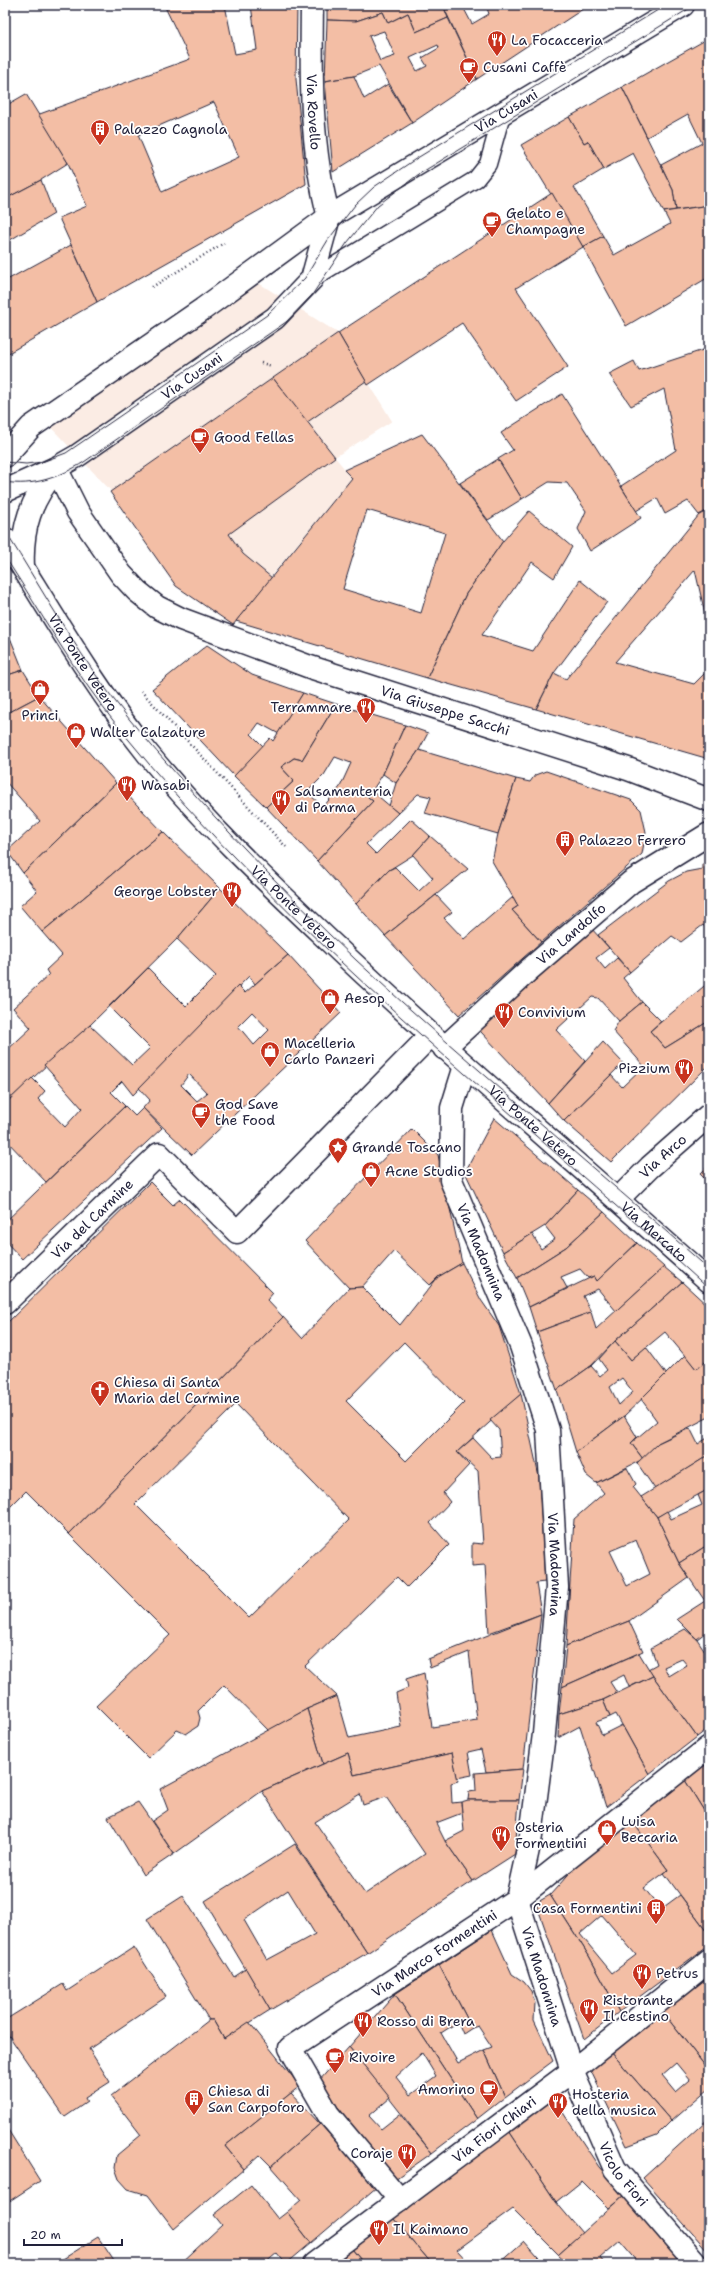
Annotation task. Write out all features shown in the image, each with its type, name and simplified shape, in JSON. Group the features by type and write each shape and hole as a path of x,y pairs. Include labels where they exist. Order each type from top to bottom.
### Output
{"street":[{"name":"Via Rovello","path":"312,5 311,73 313,125 321,186 329,217"},
{"name":"Via Cusani","path":"5,456 31,427 203,309 329,217 683,5"},
{"name":"Via Cusani","path":"5,491 56,468 77,456 275,318 312,279 329,217"},
{"path":"23,567 24,536 28,514 40,488 56,468"},
{"name":"Via Giuseppe Sacchi","path":"56,468 78,512 122,574 137,592 157,606 181,619 310,667 628,769 709,800"},
{"name":"Via Ponte Vetero","path":"5,539 71,646 111,705 149,755 268,882 437,1042 618,1199"},
{"name":"Via Landolfo","path":"178,1173 237,1232 437,1042 530,969 631,882 709,834"},
{"name":"Via Madonnina","path":"465,1066 452,1108 452,1180 521,1346 548,1430 557,1587 544,1734 531,1836 517,1900 572,2070"},
{"name":"Via Arco","path":"618,1199 650,1167 709,1115"},
{"name":"Via del Carmine","path":"5,1303 159,1154 178,1173"},
{"name":"Via Mercato","path":"618,1199 709,1281"},
{"name":"Via Marco Formentini","path":"400,2200 328,2114 290,2048 517,1900 709,1748"},
{"name":"Via Fiori Chiari","path":"314,2264 572,2070 709,1961"},
{"name":"Vicolo Fiori","path":"572,2070 615,2169 697,2264"}],"lane":[{"path":"312,279 476,179 488,164 502,114"}],"path":[{"path":"152,287 224,243"},
{"path":"256,362 272,366"},
{"path":"141,690 286,847"}],"shaded area":[{"path":"249,277 338,333 392,421 335,457 352,478 234,621 43,419"}],"building":[{"name":"Palazzo Cagnola","path":"164,5 225,5 235,54 257,50 251,5 297,5 296,79 306,184 97,302 59,218 87,206 68,163 37,115 190,59","holes":["214,102 239,157 162,192 138,135"]},
{"path":"327,5 457,5 445,10 448,18 416,32 408,13 388,23 383,12 356,21 327,20"},
{"path":"457,5 462,5 472,24 489,14 486,5 589,5 477,79 445,10"},
{"path":"383,12 388,23 408,13 416,32 448,18 477,79 412,123 379,66 354,76 325,81 327,20 356,21","holes":["384,31 395,56 380,61 369,36","438,45 439,48 422,58 427,66 417,71 410,58"]},
{"path":"709,38 709,205 676,210 673,190 661,165 702,143 688,114 647,137 622,87"},
{"path":"354,76 364,99 388,84 412,123 333,172 325,81"},
{"path":"622,87 673,190 676,210 664,212 633,153 604,169 588,141 584,143 569,117"},
{"path":"26,94 68,163 41,180 5,199 5,106"},
{"path":"569,117 584,143 588,141 604,169 574,187 603,236 583,247 521,145"},
{"path":"41,180 54,214 5,243 5,199"},
{"path":"552,193 583,247 516,288 568,367 516,401 462,323 368,385 338,333"},
{"path":"709,205 709,277 626,326 583,247 603,236 614,255 670,224 664,212"},
{"path":"71,245 97,302 5,355 5,281"},
{"path":"338,333 366,381 306,423 273,378"},
{"path":"709,348 709,510 699,515 688,501 665,514 657,498 636,511 621,486 676,450 664,389 631,406 609,374 634,361 639,371"},
{"path":"273,378 335,457 229,534 243,554 272,578 233,625 176,586 110,492"},
{"path":"562,394 641,518 590,551 578,529 586,511 567,483 549,482 522,499 498,459 513,450 501,433"},
{"path":"422,434 503,541 466,594 427,678 236,621 352,478 344,470","holes":["367,510 445,533 421,613 343,589"]},
{"path":"498,459 522,499 488,520 460,483"},
{"path":"709,510 709,631 695,570 615,662 694,684 709,669 709,759 536,709 554,673 566,679 699,515"},
{"path":"529,511 572,547 554,578 532,562 482,635 533,651 580,580 607,602 554,673 536,709 427,678 466,594 503,541"},
{"path":"5,627 11,640 5,642"},
{"path":"11,640 23,670 5,676 5,642"},
{"path":"207,645 252,675 303,693 279,734 259,723 251,734 264,747 234,776 152,689"},
{"path":"23,670 39,696 5,714 5,676"},
{"path":"303,693 336,704 302,760 294,758 281,767 294,781 266,807 234,776 270,738 273,741"},
{"path":"39,696 116,783 23,873 7,851 40,821 5,781 5,714"},
{"path":"336,704 405,725 383,774 368,797 373,801 317,861 266,807 294,781 281,767 294,758 302,760","holes":["335,757 351,763 340,787 323,807 307,792 324,775"]},
{"path":"405,725 428,733 419,750 396,783 383,774"},
{"path":"419,750 516,779 498,834 425,813 431,797 418,794 398,813 389,806 396,783"},
{"name":"Palazzo Ferrero","path":"546,771 631,800 641,810 646,832 642,854 541,942 512,910 518,906 492,861 498,834 516,779 530,782 535,775"},
{"path":"116,783 163,832 42,932 20,906 37,891 23,873"},
{"path":"372,791 398,813 366,844 376,854 411,819 430,836 413,855 389,870 356,904 317,861 373,801 368,797"},
{"path":"163,832 220,888 177,939 90,1025 5,1104 5,1052 31,1028 13,1008 49,975 46,970 62,955 42,932"},
{"path":"430,836 468,869 385,936 356,904 389,870 395,867 419,891 433,878 413,855"},
{"path":"702,864 709,865 709,932 703,925 681,942 672,936 630,972 598,935 669,881 686,872 702,869"},
{"path":"220,888 288,955 255,984 249,976 133,1095 122,1081 111,1092 125,1106 46,1182 5,1139 5,1104 32,1078 45,1091 38,1099 65,1127 82,1108 44,1065 90,1025 132,1065 150,1048 109,1007 148,968 186,1006 216,976 177,939"},
{"path":"436,895 452,912 444,918 464,939 513,897 518,906 512,910 541,942 459,1015 385,936"},
{"path":"591,928 609,948 596,958 605,969 617,958 630,972 623,978 642,1002 619,1021 598,998 592,997 556,1030 585,1061 548,1103 481,1032 479,1028"},
{"path":"288,955 341,1013 192,1155 143,1108 150,1100 139,1088 238,986 245,993","holes":["252,1012 269,1030 254,1045 238,1026","189,1074 207,1093 197,1101 181,1085"]},
{"path":"709,982 709,1021 665,1048 650,1031"},
{"path":"642,1002 661,1021 650,1031 665,1048 709,1021 709,1065 611,1162 564,1121 611,1075 622,1087 644,1066 613,1031 619,1021"},
{"path":"603,1042 623,1063 564,1121 548,1103"},
{"path":"125,1106 135,1116 143,1108 162,1128 22,1259 5,1241 5,1222"},
{"path":"494,1118 578,1190 545,1226 503,1252 465,1172"},
{"path":"412,1129 438,1155 462,1263 438,1277 430,1285 394,1251 362,1287 349,1288 305,1241"},
{"path":"709,1165 709,1183 700,1174"},
{"name":"Chiesa di Santa Maria del Carmine","path":"150,1182 173,1205 180,1199 273,1293 267,1300 283,1317 69,1534 26,1491 5,1512 5,1325"},
{"path":"578,1190 604,1212 566,1247 517,1278 503,1252 532,1234 541,1249 555,1239 545,1226"},
{"path":"604,1212 637,1243 597,1281 594,1276 588,1278 580,1269 561,1277 567,1288 529,1307 517,1278 566,1247"},
{"path":"637,1243 664,1267 616,1311 598,1289 583,1296 591,1312 537,1332 529,1307 594,1276 597,1281"},
{"path":"462,1263 481,1300 499,1326 521,1394 457,1452 469,1465 443,1493 450,1502 430,1523 449,1545 407,1587 397,1577 305,1666 337,1696 307,1709 269,1731 224,1685 198,1711 200,1718 198,1726 186,1734 177,1730 148,1758 96,1706 170,1635 69,1534 283,1317 302,1338 349,1288 362,1287 400,1325 438,1277","holes":["404,1342 464,1403 406,1461 346,1401","236,1404 349,1520 249,1618 135,1504"]},
{"path":"664,1267 682,1282 615,1341 591,1366 557,1390 537,1332 591,1312 596,1329"},
{"path":"5,1271 15,1285 5,1294"},
{"path":"682,1282 709,1307 709,1359 696,1369 665,1332 631,1360 615,1341"},
{"path":"615,1341 631,1360 646,1347 667,1375 624,1416 576,1452 557,1390 591,1366 600,1376 607,1370 599,1359","holes":["622,1378 633,1392 619,1405 610,1387"]},
{"path":"685,1355 696,1369 709,1359 709,1417 658,1443 643,1459 631,1443 657,1421 641,1399"},
{"path":"521,1394 539,1477 545,1582 536,1583 541,1614 489,1633 485,1565 472,1566 472,1543 483,1544 478,1471 457,1452 473,1438 492,1458 501,1457 499,1430 490,1420"},
{"path":"624,1416 637,1437 631,1443 643,1459 596,1483 586,1475 576,1452"},
{"path":"690,1428 698,1444 709,1437 709,1455 655,1489 637,1463 658,1443"},
{"path":"709,1455 709,1489 657,1517 641,1497"},
{"path":"627,1468 636,1484 633,1487 657,1517 679,1563 689,1578 629,1621 566,1646 574,1519 604,1493 596,1483","holes":["636,1540 650,1574 627,1586 610,1551"]},
{"path":"709,1489 709,1544 679,1563 657,1517 667,1511 671,1519 702,1505 698,1495"},
{"path":"709,1544 709,1630 697,1639 677,1619 705,1601 679,1563"},
{"path":"541,1614 523,1769 486,1772 481,1749 468,1752 472,1775 457,1778 452,1753 354,1775 348,1753 323,1764 307,1709 337,1696 349,1738 401,1727 396,1693 408,1688 406,1679 424,1673 432,1727 477,1720 469,1652 430,1668 428,1659"},
{"path":"629,1621 643,1651 562,1687 566,1646"},
{"path":"685,1629 697,1639 709,1657 709,1728 697,1737 648,1669 657,1664 651,1648","holes":["682,1659 687,1665 669,1676 664,1667"]},
{"path":"639,1653 653,1676 629,1687 624,1675 610,1682 617,1693 603,1700 559,1714 562,1687"},
{"path":"653,1676 697,1737 649,1774 616,1714 610,1717 603,1700"},
{"path":"603,1700 610,1717 596,1722 602,1735 622,1725 649,1774 606,1807 580,1726 558,1738 559,1714"},
{"path":"307,1709 323,1764 262,1791 174,1854 152,1821 168,1810 160,1789"},
{"path":"348,1753 354,1775 452,1753 458,1781 451,1783 452,1803 461,1802 462,1813 436,1823 445,1841 473,1881 367,1953 262,1791","holes":["360,1794 363,1805 386,1797 425,1854 365,1894 315,1822"]},
{"path":"709,1757 709,1819 683,1777"},
{"path":"523,1769 519,1800 468,1800 469,1792 476,1791 475,1773"},
{"path":"683,1777 709,1819 709,1934 664,1873 668,1870 632,1821"},
{"path":"468,1800 519,1800 515,1854 473,1881 445,1841 464,1831 461,1802"},
{"path":"138,1802 174,1854 143,1875 108,1817"},
{"name":"Casa Formentini","path":"632,1821 668,1870 644,1888 661,1909 680,1895 709,1934 709,1945 619,2012 589,1956 550,1895 584,1857","holes":["602,1915 636,1955 612,1973 580,1934"]},
{"path":"295,1844 367,1953 270,2010 205,1901","holes":["288,1890 315,1934 267,1960 244,1920"]},
{"path":"550,1895 589,1956 619,2012 584,2039 536,1903"},
{"path":"183,1896 234,1977 246,1969 270,2010 224,2039 213,2020 209,2020 147,1919"},
{"path":"492,1930 512,1974 524,1982 531,1991 535,2003 534,2020 553,2061 505,2097 484,2050 492,2047 478,2026 472,2028 439,1965"},
{"path":"134,1947 166,1997 89,2049 110,2082 85,2098 87,2102 65,2117 5,2030 5,2020 63,1984 67,1991"},
{"path":"439,1965 472,2028 463,2034 458,2022 441,2033 458,2063 484,2050 505,2097 477,2119 395,1994"},
{"path":"709,1972 709,2071 661,2010"},
{"path":"395,1994 477,2119 432,2153 349,2047","holes":["422,2053 436,2076 410,2095 396,2077"]},
{"path":"661,2010 709,2071 709,2088 671,2121 610,2051","holes":["676,2063 690,2080 676,2092 662,2075"]},
{"name":"Chiesa di San Carpoforo","path":"209,2020 213,2020 224,2039 249,2022 300,2086 225,2146 244,2169 174,2229 148,2195 128,2189 119,2179 115,2168 117,2155 141,2135 111,2096"},
{"path":"349,2047 390,2098 369,2116 381,2129 400,2114 432,2153 395,2179 318,2082"},
{"path":"610,2051 671,2121 657,2135 627,2146 589,2067"},
{"path":"291,2093 320,2124 271,2166 260,2155 244,2169 225,2146"},
{"path":"554,2099 599,2167 624,2195 609,2208 582,2181 556,2202 509,2131"},
{"path":"709,2118 709,2166 706,2169 709,2172 709,2252 643,2178"},
{"path":"320,2124 378,2186 311,2243 287,2212 301,2200 271,2166"},
{"path":"5,2125 40,2181 5,2204"},
{"path":"509,2131 556,2202 582,2233 558,2254 513,2209 457,2250 470,2264 432,2264 393,2218"},
{"path":"251,2185 278,2219 287,2212 311,2243 286,2264 277,2253 264,2264 180,2264 222,2225 214,2215"},
{"path":"624,2195 685,2264 638,2264 639,2263 620,2241 600,2258 605,2264 569,2264 558,2254"},
{"path":"393,2218 432,2264 364,2264 352,2249"},
{"path":"98,2237 116,2264 55,2264"},
{"path":"524,2241 544,2264 498,2264"},
{"path":"352,2249 364,2264 334,2264 346,2255"}],"tram line":[{"path":"5,462 26,464 42,462 66,453 267,315 305,278 328,240 355,205 374,187 414,160 666,5"},
{"path":"5,482 26,483 46,480 84,462 286,322 312,295 347,243 378,205 419,174 695,5"},
{"path":"5,531 64,627 112,698 211,813 239,843 326,931 399,999 709,1269"},
{"path":"5,557 74,666 103,708 185,805 255,879 328,950 403,1019 709,1289"}],"place":[{"name":"La Focacceria","path":"497,57"},
{"name":"Cusani Caffè","path":"469,84"},
{"name":"Palazzo Cagnola","path":"100,146"},
{"name":"Gelato e Champagne","path":"492,238"},
{"name":"Good Fellas","path":"200,454"},
{"name":"Princi","path":"40,706"},
{"name":"Terrammare","path":"366,724"},
{"name":"Walter Calzature","path":"76,749"},
{"name":"Wasabi","path":"127,802"},
{"name":"Salsamenteria di Parma","path":"281,816"},
{"name":"Palazzo Ferrero","path":"565,857"},
{"name":"George Lobster","path":"232,908"},
{"name":"Aesop","path":"330,1015"},
{"name":"Convivium","path":"504,1029"},
{"name":"Macelleria Carlo Panzeri","path":"270,1068"},
{"name":"Pizzium","path":"684,1085"},
{"name":"God Save the Food","path":"201,1129"},
{"name":"Grande Toscano","path":"338,1164"},
{"name":"Acne Studios","path":"371,1188"},
{"name":"Chiesa di Santa Maria del Carmine","path":"100,1407"},
{"name":"Luisa Beccaria","path":"607,1846"},
{"name":"Osteria Formentini","path":"501,1852"},
{"name":"Casa Formentini","path":"656,1925"},
{"name":"Petrus","path":"642,1990"},
{"name":"Ristorante Il Cestino","path":"589,2025"},
{"name":"Rosso di Brera","path":"363,2038"},
{"name":"Rivoire","path":"335,2074"},
{"name":"Amorino","path":"489,2106"},
{"name":"Chiesa di San Carpoforo","path":"194,2116"},
{"name":"Hosteria della musica","path":"558,2119"},
{"name":"Coraje","path":"407,2170"},
{"name":"Il Kaimano","path":"379,2246"}]}
